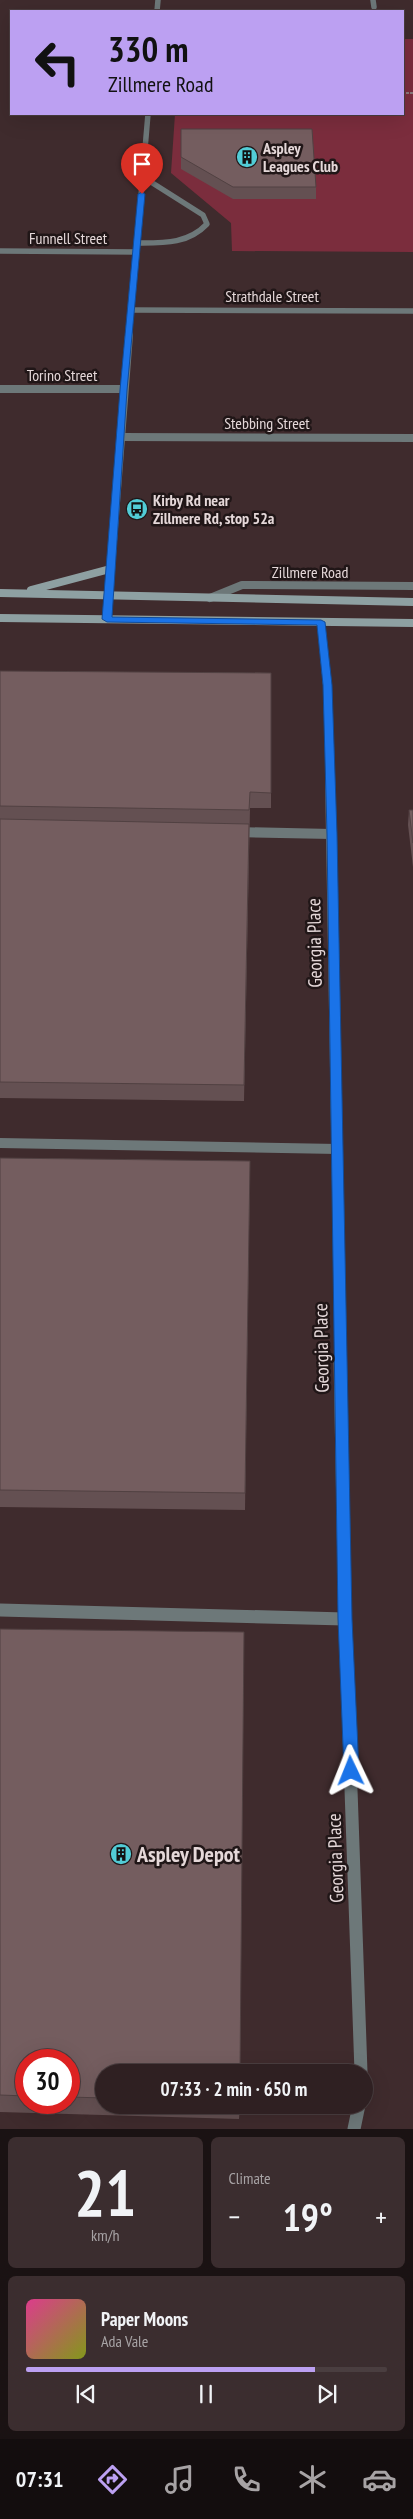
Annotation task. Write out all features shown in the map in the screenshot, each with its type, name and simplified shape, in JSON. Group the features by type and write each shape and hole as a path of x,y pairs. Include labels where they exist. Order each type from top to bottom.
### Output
{"main road":[{"path":"18,594 110,570"},
{"name":"Zillmere Road","path":"0,593 413,602"},
{"path":"0,618 413,623"}],"street":[{"path":"374,0 374,7"},
{"path":"107,619 124,390 148,115"},
{"path":"138,243 185,240 200,234 207,224 203,215 143,177"},
{"name":"Funnell Street","path":"0,251 137,252"},
{"name":"Strathdale Street","path":"132,310 413,311"},
{"name":"Torino Street","path":"0,389 124,390"},
{"name":"Stebbing Street","path":"121,437 413,438"},
{"name":"Zillmere Road","path":"210,598 242,585 413,586"},
{"name":"Georgia Place","path":"321,622 327,685 332,834 345,1619 361,2000 361,2064"},
{"path":"225,832 332,834"},
{"path":"0,1143 338,1149"},
{"path":"0,1610 345,1619"},
{"path":"354,2129 357,2114"}],"shaded area":[{"path":"404,39 413,39 413,252 232,251 231,223 171,173 175,115 404,115"}],"building":[{"name":"Aspley Leagues Club","path":"181,129 312,129 316,187 233,187 181,157"},
{"path":"0,671 271,673 271,793 250,792 249,810 0,806"},
{"path":"409,810 413,810 413,843"},
{"path":"0,819 249,824 244,1085 0,1082"},
{"path":"0,1158 250,1161 245,1493 0,1490"},
{"name":"Aspley Depot","path":"0,1629 244,1632 240,2064 95,2064 95,2098 80,2097 80,2049 15,2049 15,2096 0,2095"}],"place":[{"name":"Aspley Leagues Club","path":"247,157"},
{"name":"Kirby Rd near Zillmere Rd, stop 52a","path":"137,509"},
{"name":"Aspley Depot","path":"121,1854"}],"route":[{"path":"142,194 124,390 107,619 321,622 323,637 327,685 332,834 345,1619 351,1771"}]}
